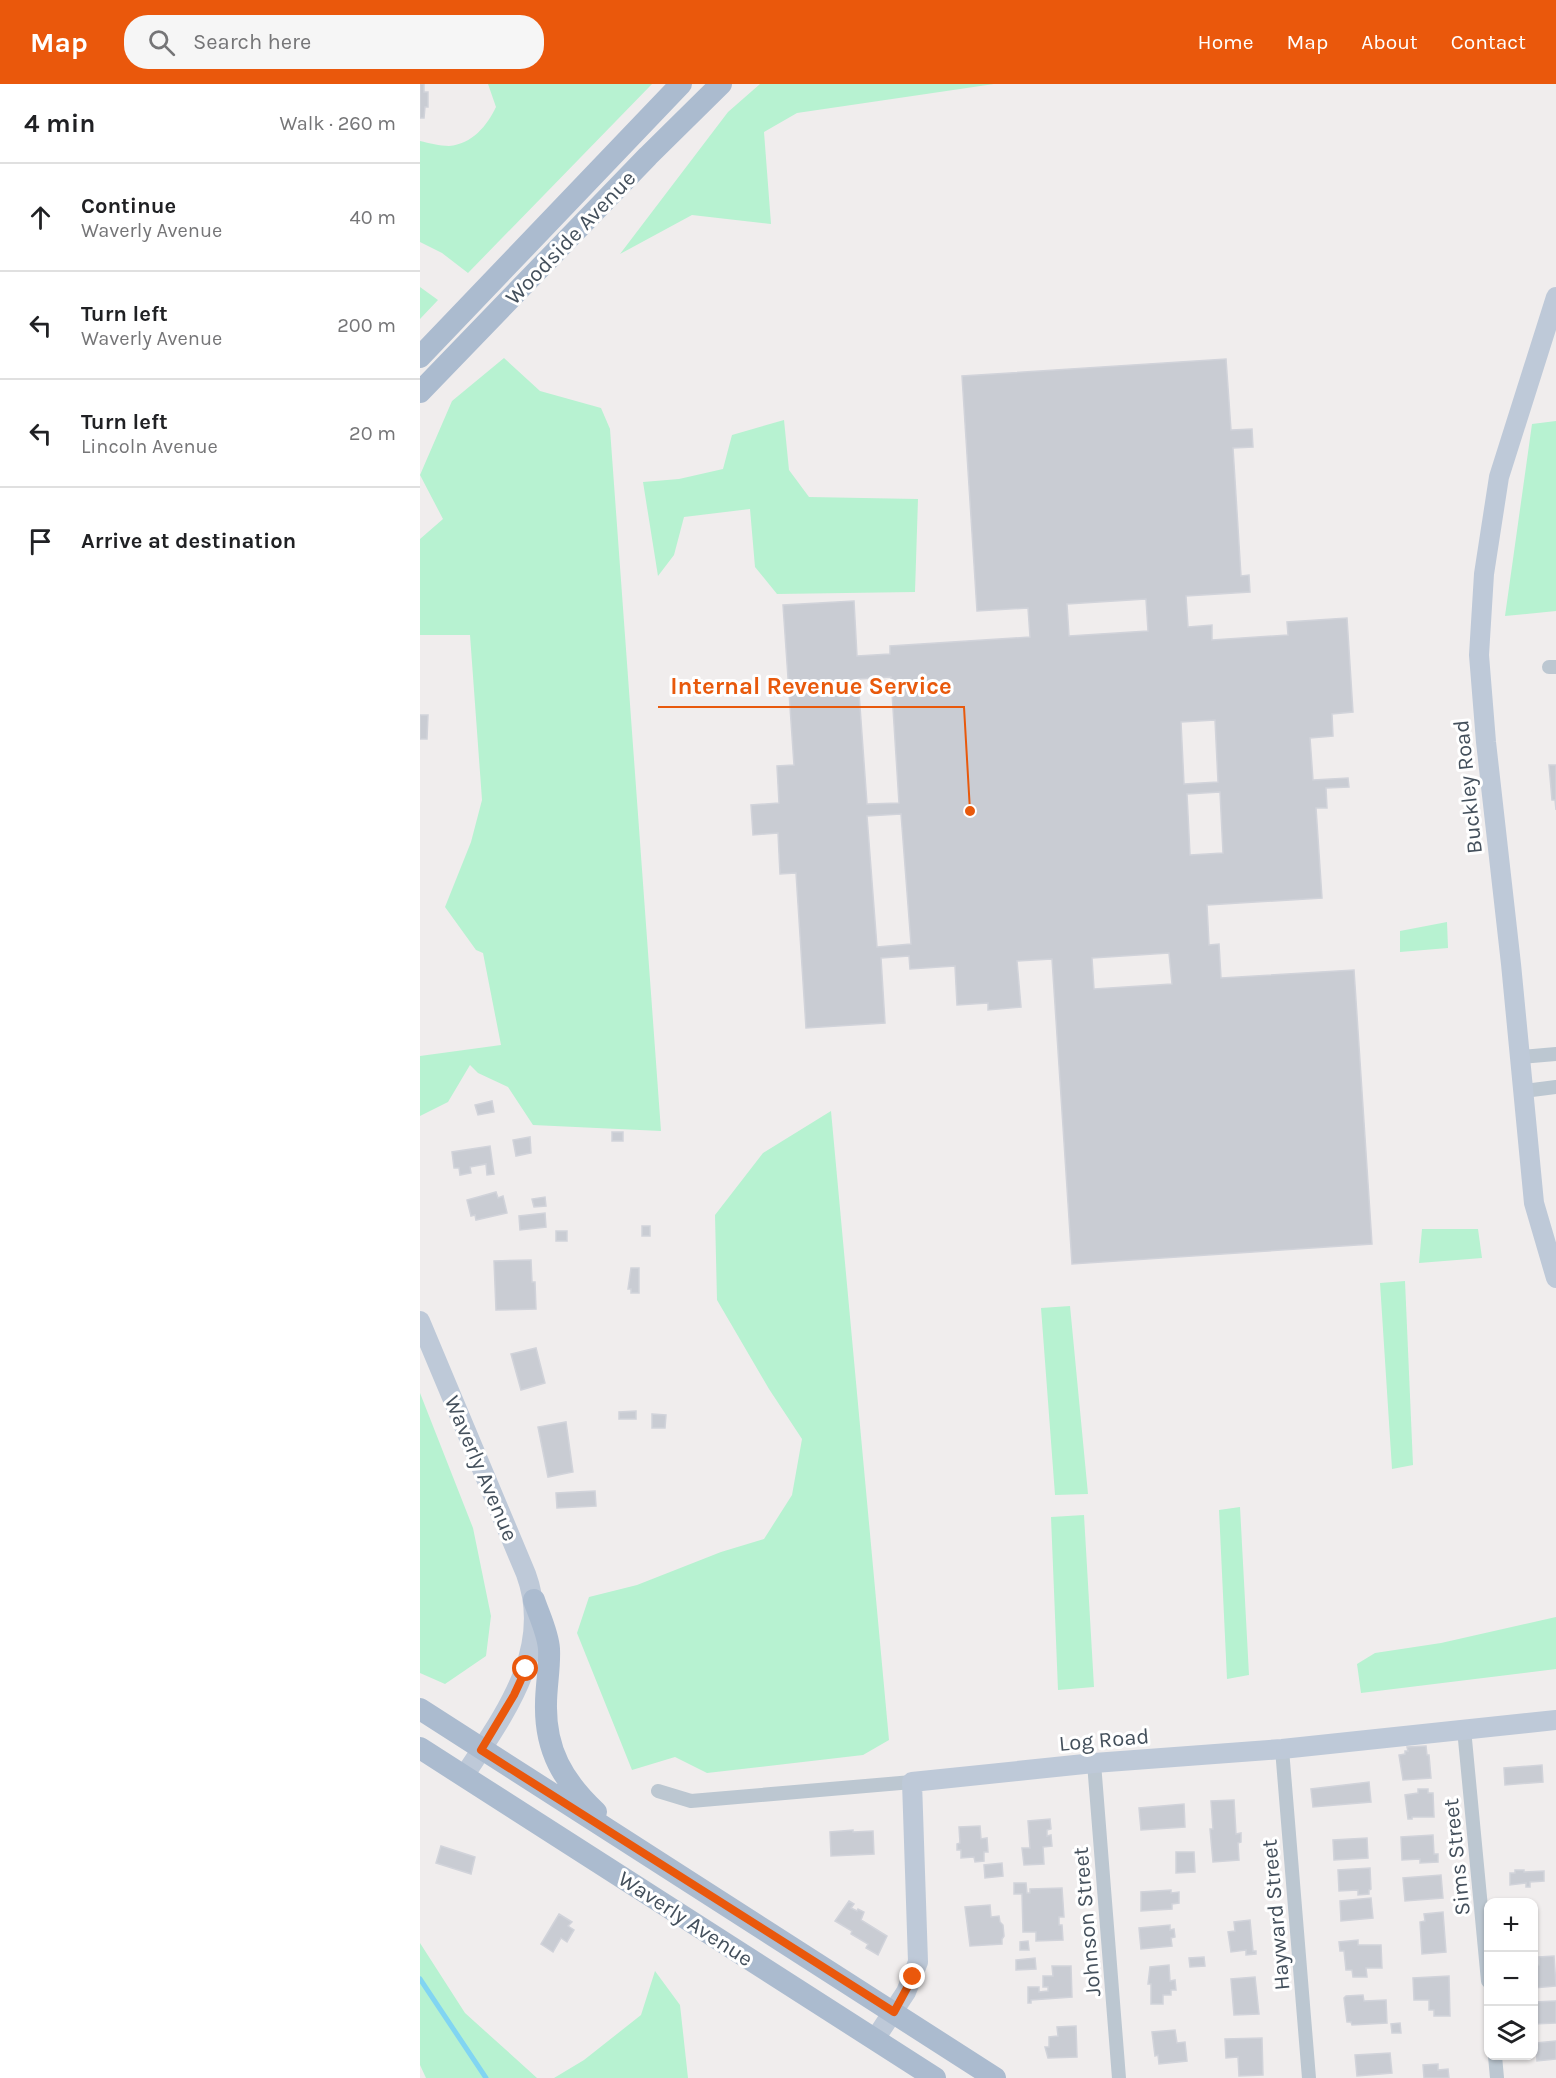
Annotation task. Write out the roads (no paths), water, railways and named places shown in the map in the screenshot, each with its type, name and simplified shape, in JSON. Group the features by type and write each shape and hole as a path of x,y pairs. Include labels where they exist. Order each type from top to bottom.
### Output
{"main road":[{"name":"Woodside Avenue","path":"420,357 681,84"},
{"name":"Woodside Avenue","path":"420,392 648,156 721,84"},
{"path":"534,1600 549,1647 547,1726 558,1764 579,1796 640,1851"},
{"path":"420,1709 481,1750"},
{"path":"420,1748 464,1776"},
{"name":"Waverly Avenue","path":"481,1750 995,2078"},
{"name":"Waverly Avenue","path":"464,1776 935,2078"}],"street":[{"name":"Buckley Road","path":"1556,297 1499,477 1489,536 1480,615 1479,655 1534,1203 1556,1278"},
{"path":"1520,1057 1556,1054"},
{"path":"1524,1091 1556,1087"},
{"name":"Waverly Avenue","path":"420,1321 526,1574 534,1600 533,1634 526,1669 514,1695 464,1776"},
{"name":"Log Road","path":"658,1791 691,1801 912,1782 1094,1763 1282,1749 1556,1720"},
{"name":"Sims Street","path":"1464,1729 1485,1952"},
{"name":"Hayward Street","path":"1282,1749 1309,2078"},
{"name":"Johnson Street","path":"1094,1763 1119,2078"},
{"path":"875,2039 906,1992 918,1962 912,1782"},
{"path":"1495,2060 1497,2078"}],"waterway":[{"path":"420,1979 486,2078"}],"place":[{"name":"Internal Revenue Service","path":"970,811"}]}
